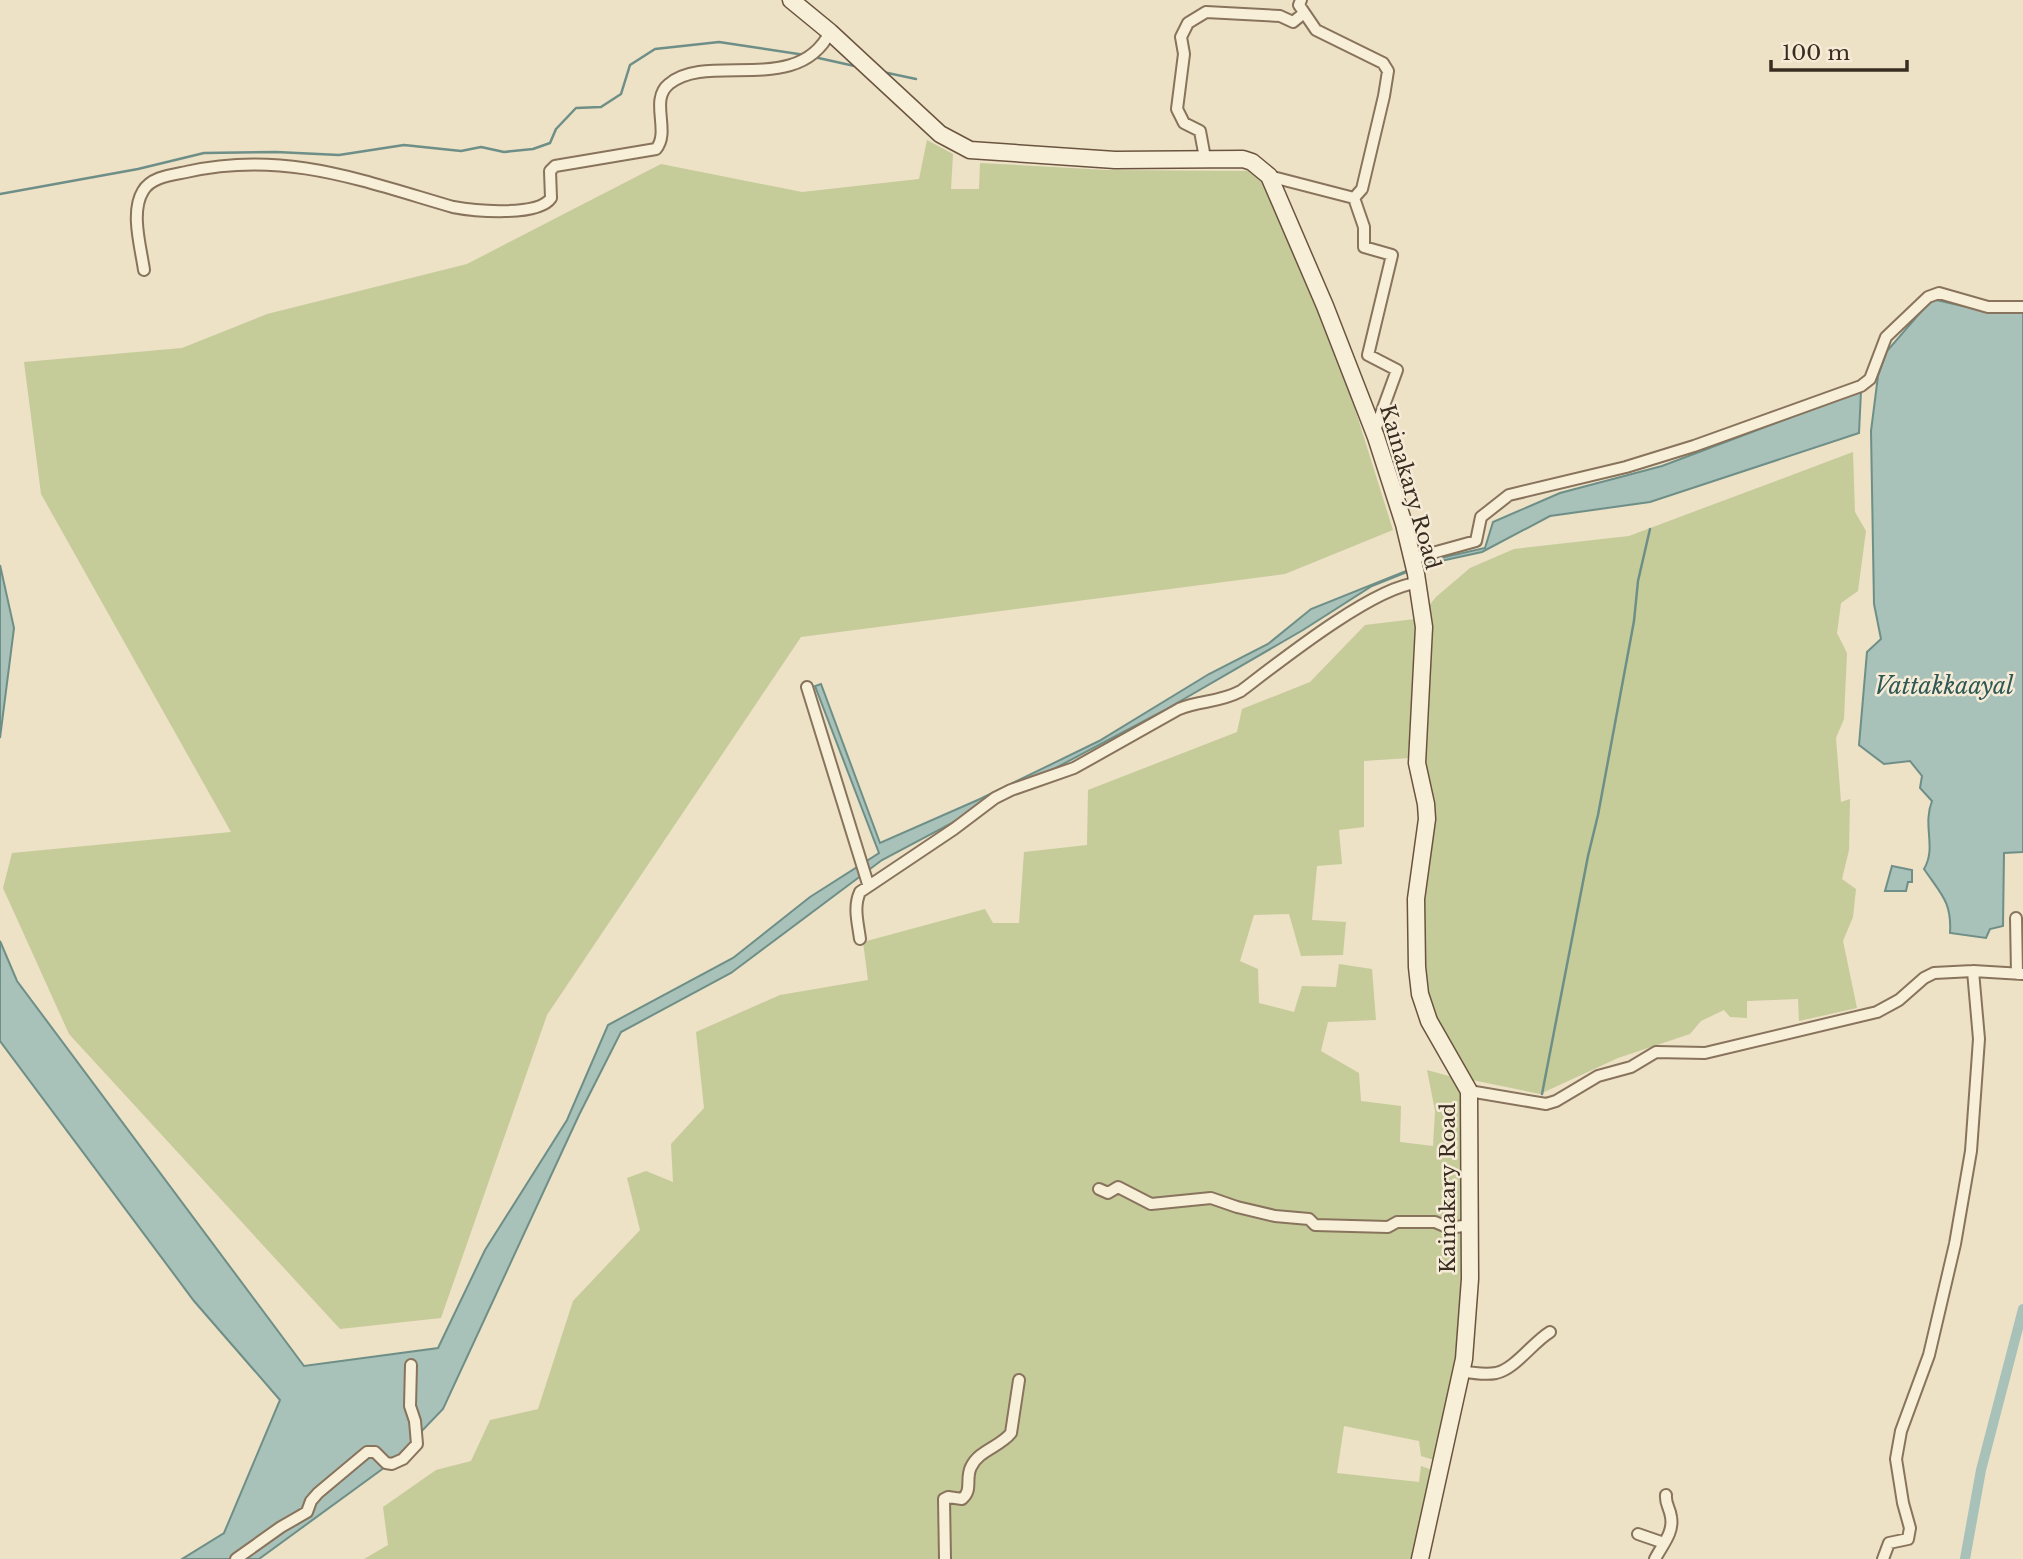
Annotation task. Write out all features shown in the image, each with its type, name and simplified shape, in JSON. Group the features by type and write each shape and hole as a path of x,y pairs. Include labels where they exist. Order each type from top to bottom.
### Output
{"main road":[{"path":"791,0 832,34 940,134 970,150 1115,160 1243,159 1252,162 1269,176"},
{"name":"Kainakary Road","path":"1269,176 1325,306 1374,433 1404,524 1424,627 1417,763 1427,820 1416,899 1417,967 1420,994 1429,1021 1469,1091 1470,1225 1468,1320 1461,1371 1420,1559"}],"street":[{"path":"1301,0 1299,5 1316,30 1383,63 1388,71 1373,149 1362,189 1354,198"},
{"path":"1205,158 1200,131 1184,123 1177,109 1184,54 1181,37 1188,23 1206,12 1280,16 1293,22 1304,13"},
{"path":"144,270 138,202 145,187 164,177 221,165 279,165 328,171 453,207 505,211 530,208 550,201 550,171 555,166 656,149 660,141 662,92 666,85 679,76 786,67 819,48 832,34"},
{"path":"1269,176 1301,182 1330,193 1354,198"},
{"path":"1354,198 1364,228 1364,247 1392,255 1368,355 1397,370 1374,433"},
{"path":"860,939 856,901 860,892 869,884 954,829 995,798 1074,768 1179,709 1191,704 1224,699 1241,691 1343,617 1399,586 1414,569 1476,541 1481,517 1508,495 1626,467 1694,446 1861,386 1870,379 1886,337 1904,317 1934,294 1946,294 1989,307 2023,307"},
{"path":"807,687 869,884"},
{"path":"1469,1091 1546,1104 1598,1076 1631,1067 1656,1052 1705,1054 1878,1012 1899,1000 1924,978 1934,973 1973,971 2020,974 2016,918"},
{"path":"1883,1559 1889,1543 1908,1539 1910,1528 1896,1459 1901,1431 1929,1355 1955,1244 1971,1151 1979,1038 1973,971"},
{"path":"1099,1189 1108,1193 1118,1187 1151,1204 1211,1198 1275,1216 1309,1219 1315,1225 1388,1227 1397,1222 1435,1222 1449,1228 1470,1225"},
{"path":"1461,1371 1496,1373 1514,1364 1536,1341 1550,1332"},
{"path":"236,1559 307,1512 318,1493 367,1452 375,1452 386,1463 392,1464 407,1456 417,1444 410,1406 411,1365"},
{"path":"945,1559 944,1499 962,1499 966,1496 969,1490 970,1468 975,1460 1009,1436 1019,1380"},
{"path":"1655,1559 1670,1534 1671,1512 1665,1503 1666,1495"},
{"path":"1638,1534 1664,1543"}],"green space":[{"path":"927,140 953,154 951,189 979,189 980,163 1107,170 1251,171 1267,185 1344,374 1393,530 1285,574 801,637 547,1015 441,1318 340,1329 69,1034 3,888 12,853 231,832 41,494 24,362 182,348 267,314 467,264 661,164 802,192 919,179"},
{"path":"1853,452 1855,512 1866,531 1858,591 1841,603 1837,633 1847,653 1844,719 1836,738 1841,802 1850,799 1849,850 1842,879 1856,889 1853,917 1843,941 1857,1008 1799,1021 1798,999 1747,1001 1747,1018 1730,1017 1724,1010 1701,1021 1690,1034 1618,1058 1540,1094 1472,1080 1433,1012 1425,990 1421,761 1427,608 1470,568 1514,549 1629,536"},
{"path":"1415,619 1409,758 1364,761 1364,827 1339,830 1342,864 1317,866 1312,920 1346,922 1343,955 1301,956 1289,914 1254,915 1240,961 1258,969 1259,1003 1294,1012 1302,986 1336,987 1339,964 1372,969 1376,1020 1328,1022 1321,1051 1359,1073 1361,1101 1401,1106 1400,1142 1433,1146 1435,1111 1427,1070 1456,1078 1463,1101 1460,1347 1437,1461 1421,1456 1419,1441 1344,1426 1337,1473 1419,1482 1421,1466 1435,1471 1412,1559 364,1559 388,1545 383,1507 436,1470 471,1461 490,1420 538,1409 573,1301 640,1230 627,1178 646,1171 673,1182 671,1144 704,1108 696,1032 780,995 868,980 863,942 985,909 993,923 1019,923 1024,852 1087,845 1088,790 1237,732 1242,709 1310,682 1365,625"}],"water":[{"name":"Vattakkaayal","path":"1932,299 1989,312 2023,311 2023,852 2004,853 2003,926 1990,929 1986,938 1950,933 1947,906 1924,869 1929,853 1928,819 1932,801 1920,788 1922,776 1910,761 1884,764 1859,745 1867,652 1881,639 1874,604 1871,431 1878,376 1887,351"},
{"path":"1861,391 1859,433 1650,502 1550,516 1482,552 1427,564 1372,586 1303,630 1165,710 882,860 731,973 621,1032 579,1115 443,1409 392,1462 259,1559 182,1559 224,1533 280,1400 194,1301 0,1041 0,941 17,981 304,1366 438,1348 485,1250 567,1120 608,1025 733,958 810,897 879,853 815,686 821,684 880,843 980,799 1099,741 1209,674 1268,644 1311,609 1436,559 1485,548 1493,522 1560,493 1662,466"},
{"path":"0,565 14,628 0,738"},
{"path":"1892,866 1912,870 1912,882 1908,882 1906,891 1885,891"}],"waterway":[{"path":"0,194 138,169 204,153 339,155 404,145 461,151 481,147 504,152 533,149 550,143 556,129 576,108 601,107 621,94 630,65 655,49 719,42 805,55"},
{"path":"814,57 859,67"},
{"path":"883,72 916,79"},
{"path":"1542,1094 1598,815 1634,621 1638,581 1650,529"},
{"path":"1965,1559 1981,1470 2023,1309"}]}
